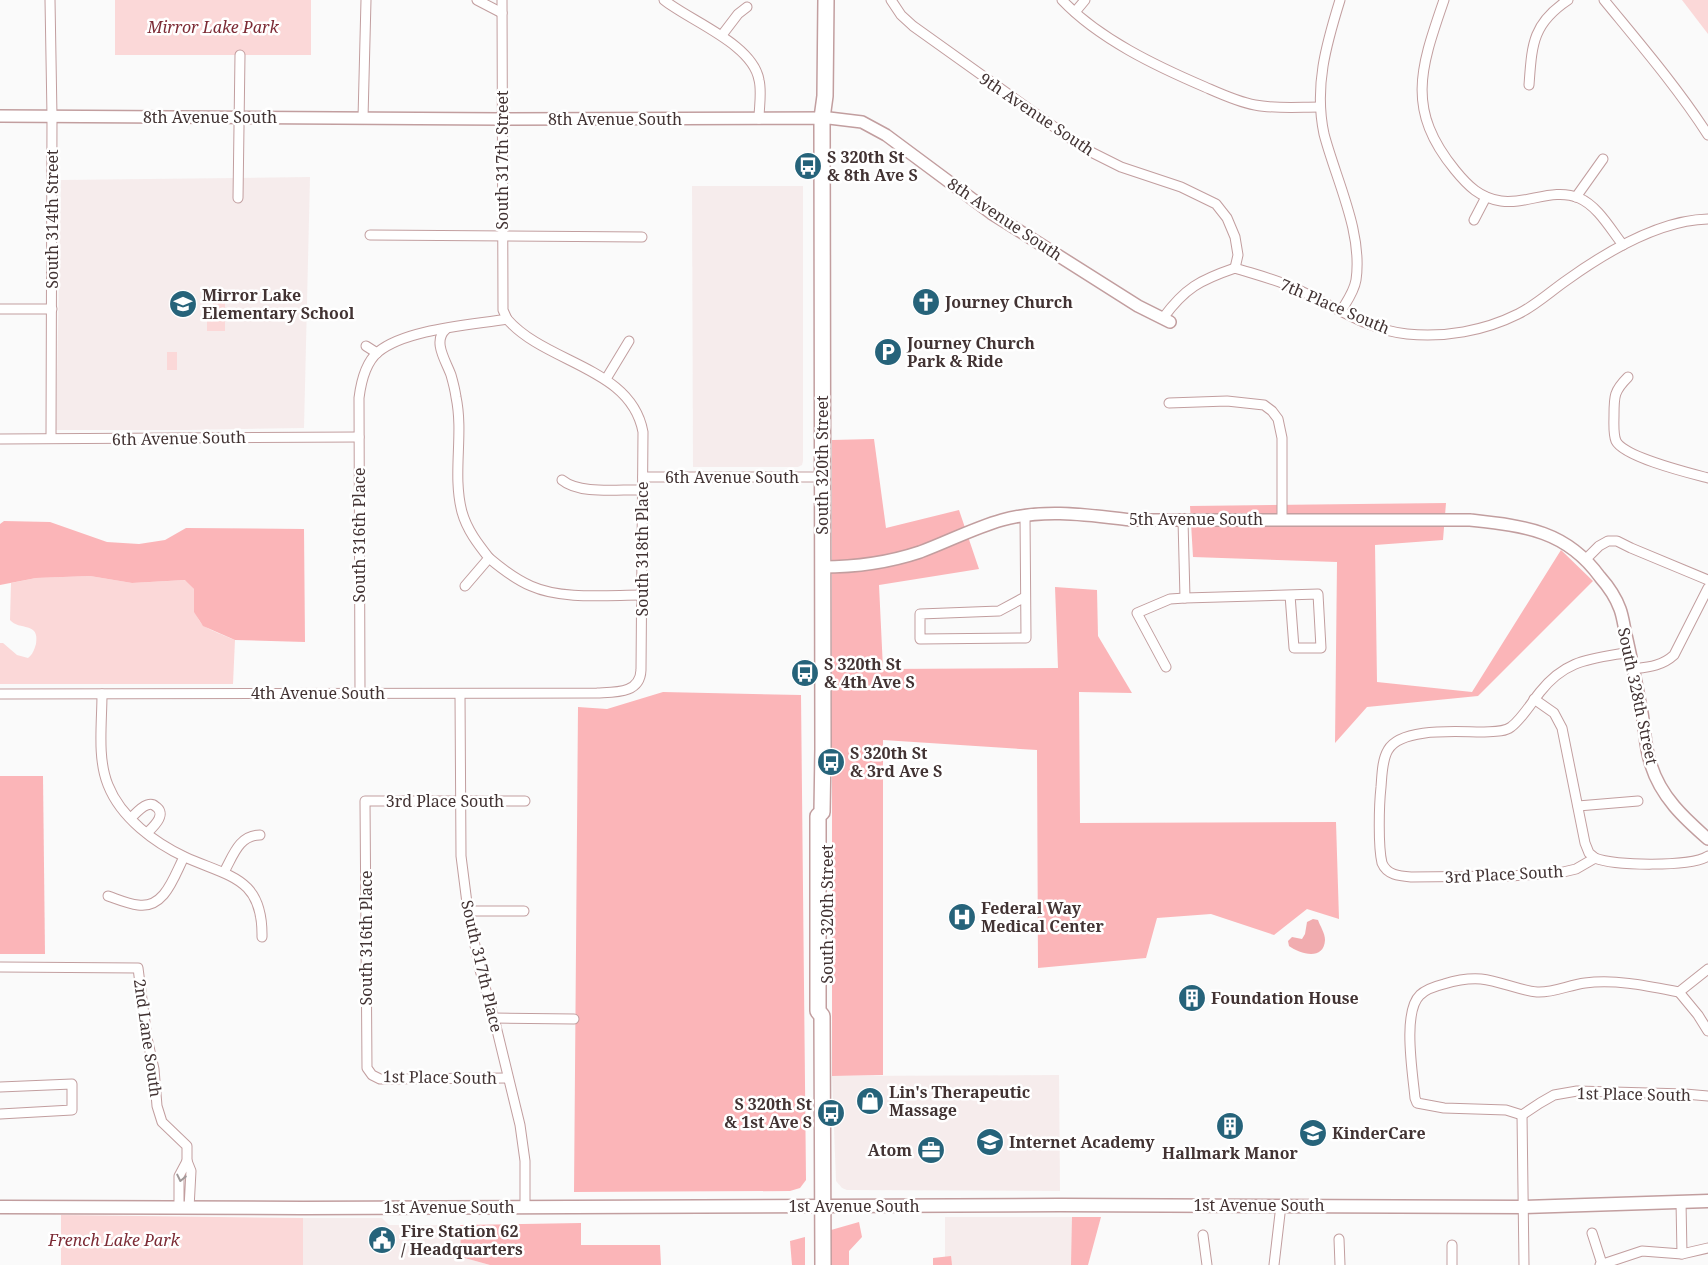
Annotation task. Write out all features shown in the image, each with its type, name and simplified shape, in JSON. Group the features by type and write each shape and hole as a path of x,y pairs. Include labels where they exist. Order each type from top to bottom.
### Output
{"main road":[{"name":"South 320th Street","path":"817,0 817,97 822,118"},
{"name":"South 320th Street","path":"823,1265 822,1016 827,1009 827,820 822,812 822,118 825,96 824,0"},
{"name":"1st Avenue South","path":"0,1207 1280,1205 1524,1207 1708,1201"}],"street":[{"name":"South 314th Street","path":"50,0 52,116 50,438"},
{"path":"363,118 366,0"},
{"path":"477,0 502,13"},
{"name":"South 317th Street","path":"502,0 503,310 507,320"},
{"path":"664,0 722,35 752,63 757,71 760,82 759,119"},
{"name":"9th Avenue South","path":"891,0 901,16 913,26 1085,149 1121,167 1181,187 1216,204 1227,218 1235,237 1238,255 1235,268"},
{"path":"1062,0 1098,30 1124,47 1183,78 1242,102 1268,107 1320,108"},
{"path":"1075,12 1085,0"},
{"path":"1340,0 1325,52 1320,83 1320,108 1321,121 1330,156 1351,218 1356,254 1356,281 1352,294 1341,311"},
{"path":"1444,0 1424,64 1421,84 1422,105 1435,141 1447,161 1466,183 1486,197 1508,202 1548,196 1576,197 1591,206 1623,245"},
{"path":"1529,85 1532,48 1535,37 1551,14 1568,0"},
{"path":"1604,0 1686,102 1708,135"},
{"path":"722,35 738,14 747,7"},
{"path":"238,198 240,55"},
{"name":"8th Avenue South","path":"0,116 501,119 822,118 853,120 879,130 991,213 1138,306 1167,320"},
{"path":"1576,197 1603,159"},
{"path":"1474,220 1486,197"},
{"name":"7th Place South","path":"1235,268 1291,287 1372,325 1405,334 1445,334 1480,328 1519,314 1570,278 1623,245 1669,226 1686,221 1708,219"},
{"path":"370,235 642,236"},
{"path":"1167,320 1184,292 1196,284 1235,268"},
{"path":"0,309 52,309"},
{"path":"366,346 377,353 400,340 446,329 507,320 525,337 606,379 629,341"},
{"path":"446,329 441,334 440,343 451,375 458,408 459,498 466,524 489,558 517,580 551,592 577,595 642,595"},
{"name":"South 316th Place","path":"360,693 359,437 361,384 368,366 377,353"},
{"path":"1628,377 1614,395 1614,433 1617,443 1623,449 1636,456 1708,478"},
{"name":"South 318th Place","path":"606,379 619,389 637,411 643,432 641,674 635,686"},
{"path":"1169,403 1226,401 1264,405 1272,411 1278,419 1282,438 1282,520"},
{"name":"6th Avenue South","path":"0,439 359,437"},
{"name":"6th Avenue South","path":"642,477 822,477"},
{"name":"6th Avenue South","path":"562,480 568,485 581,489 642,490"},
{"name":"5th Avenue South","path":"822,567 846,567 893,560 920,552 1002,520 1053,513 1132,520 1444,520 1490,522 1540,532 1574,548"},
{"path":"1025,516 1026,638 920,639 920,614 999,612 1025,597"},
{"path":"1183,520 1185,598"},
{"path":"1586,559 1598,546 1608,541 1617,541 1708,580"},
{"name":"South 328th Street","path":"1574,548 1586,559 1603,580 1620,608 1642,715 1646,750 1651,766 1665,796 1708,839"},
{"path":"465,586 489,558"},
{"path":"1633,670 1660,664 1674,655 1708,588"},
{"path":"1166,667 1137,613 1170,599 1318,594 1320,648 1294,648 1290,595"},
{"path":"1630,652 1590,659 1568,666 1552,679 1534,699 1549,709 1560,722 1584,843 1595,858 1612,862 1676,863 1696,861 1708,856"},
{"name":"4th Avenue South","path":"0,694 608,693 624,691 635,686"},
{"path":"102,694 102,752 106,780 114,796 130,818 146,833 184,857 224,872 240,882 257,902 262,918 262,937"},
{"name":"South 317th Place","path":"460,694 461,856 468,911 480,970 494,1018 520,1125 525,1161 525,1206"},
{"name":"3rd Place South","path":"1534,699 1512,727 1505,730 1434,732 1413,735 1399,740 1390,747 1386,754 1380,794 1380,858 1386,871 1398,875 1416,877 1559,874 1576,869 1595,858"},
{"name":"South 316th Place","path":"365,801 367,1068 372,1075"},
{"name":"3rd Place South","path":"365,801 525,801"},
{"path":"1578,806 1638,801"},
{"path":"130,818 145,806 151,804 157,807 160,814 158,820 146,833"},
{"path":"224,872 243,840 250,836 260,835"},
{"path":"108,896 139,906 157,902 166,892 184,857"},
{"path":"468,911 524,911"},
{"name":"2nd Lane South","path":"0,967 138,968 146,1038 154,1070 157,1106 162,1122 187,1146 187,1161 179,1176 184,1208"},
{"path":"1679,992 1708,969"},
{"path":"1524,1265 1522,1115 1506,1110 1444,1108 1417,1103 1410,1052 1410,1027 1419,995 1455,981 1469,978 1483,979 1535,992 1544,992 1585,983 1633,984 1679,992 1698,1015 1708,1031"},
{"path":"494,1018 574,1019"},
{"name":"1st Place South","path":"372,1075 380,1079 508,1078"},
{"path":"0,1087 72,1084 72,1110 0,1114"},
{"name":"1st Place South","path":"1522,1115 1554,1095 1577,1091 1708,1096"},
{"path":"1681,1202 1682,1254"},
{"path":"1274,1265 1280,1205"},
{"path":"1592,1233 1601,1265 1642,1251 1682,1254 1708,1248"},
{"path":"1203,1235 1207,1265"},
{"path":"1338,1239 1340,1265"},
{"path":"1452,1245 1452,1265"}],"shaded area":[{"name":"Mirror Lake Elementary School","path":"310,177 304,428 56,430 61,180"},
{"path":"692,186 803,186 803,461 802,465 798,467 693,467"},
{"path":"874,439 886,528 959,510 979,569 879,585 883,669 1058,668 1055,587 1097,590 1098,636 1132,693 1079,692 1080,823 1336,822 1339,919 1307,909 1274,935 1211,914 1157,918 1146,958 1038,968 1037,750 883,740 883,1075 832,1076 832,440"},
{"path":"1446,503 1443,540 1375,545 1377,682 1472,692 1561,550 1593,581 1478,696 1367,707 1335,743 1337,562 1193,557 1190,506"},
{"path":"4,521 50,522 107,542 139,544 165,540 186,528 304,529 305,642 235,640 203,626 194,612 194,589 185,580 132,583 90,576 36,578 0,585 0,524"},
{"path":"663,692 801,695 806,1180 800,1188 790,1191 574,1192 578,707 607,709"},
{"path":"0,776 43,776 45,954 0,954"},
{"path":"1313,919 1318,920 1324,935 1324,947 1320,951 1311,954 1289,946 1288,941 1292,937 1302,939 1307,922"},
{"path":"1059,1075 1060,1191 847,1190 842,1188 836,1181 832,1076"},
{"path":"945,1217 1072,1217 1073,1265 945,1265"},
{"path":"1072,1217 1101,1217 1088,1265 1071,1265"},
{"name":"Fire Station 62 / Headquarters","path":"303,1218 382,1218 389,1225 460,1225 461,1257 490,1265 303,1265"},
{"path":"859,1222 862,1237 849,1251 849,1265 831,1265 831,1230"},
{"path":"581,1223 581,1245 660,1245 661,1265 490,1265 461,1257 460,1225"},
{"path":"805,1237 805,1265 792,1265 790,1241"},
{"path":"951,1256 952,1265 933,1265 933,1258"}],"green space":[{"name":"Mirror Lake Park","path":"115,0 311,0 311,55 115,55"},
{"path":"1682,0 1708,0 1708,34"},
{"path":"217,300 225,300 225,331 207,331 207,314 213,308 213,303"},
{"path":"167,352 177,352 177,370 167,370"},
{"path":"90,576 132,583 186,580 194,589 196,612 202,624 235,640 233,684 0,684 0,643 3,643 17,655 28,658 36,644 35,632 32,629 18,625 10,620 11,583 36,578"},
{"name":"French Lake Park","path":"61,1215 303,1218 303,1265 61,1265"}],"place":[{"name":"S 320th St & 8th Ave S","path":"808,166"},
{"name":"Journey Church","path":"926,302"},
{"name":"Mirror Lake Elementary School","path":"183,304"},
{"name":"Journey Church Park & Ride","path":"888,352"},
{"name":"S 320th St & 4th Ave S","path":"805,673"},
{"name":"S 320th St & 3rd Ave S","path":"831,762"},
{"name":"Federal Way Medical Center","path":"962,917"},
{"name":"Foundation House","path":"1192,998"},
{"name":"Lin's Therapeutic Massage","path":"870,1101"},
{"name":"S 320th St & 1st Ave S","path":"831,1113"},
{"name":"Hallmark Manor","path":"1230,1126"},
{"name":"KinderCare","path":"1313,1133"},
{"name":"Internet Academy","path":"990,1142"},
{"name":"Atom","path":"931,1150"},
{"name":"Fire Station 62 / Headquarters","path":"382,1240"}]}
